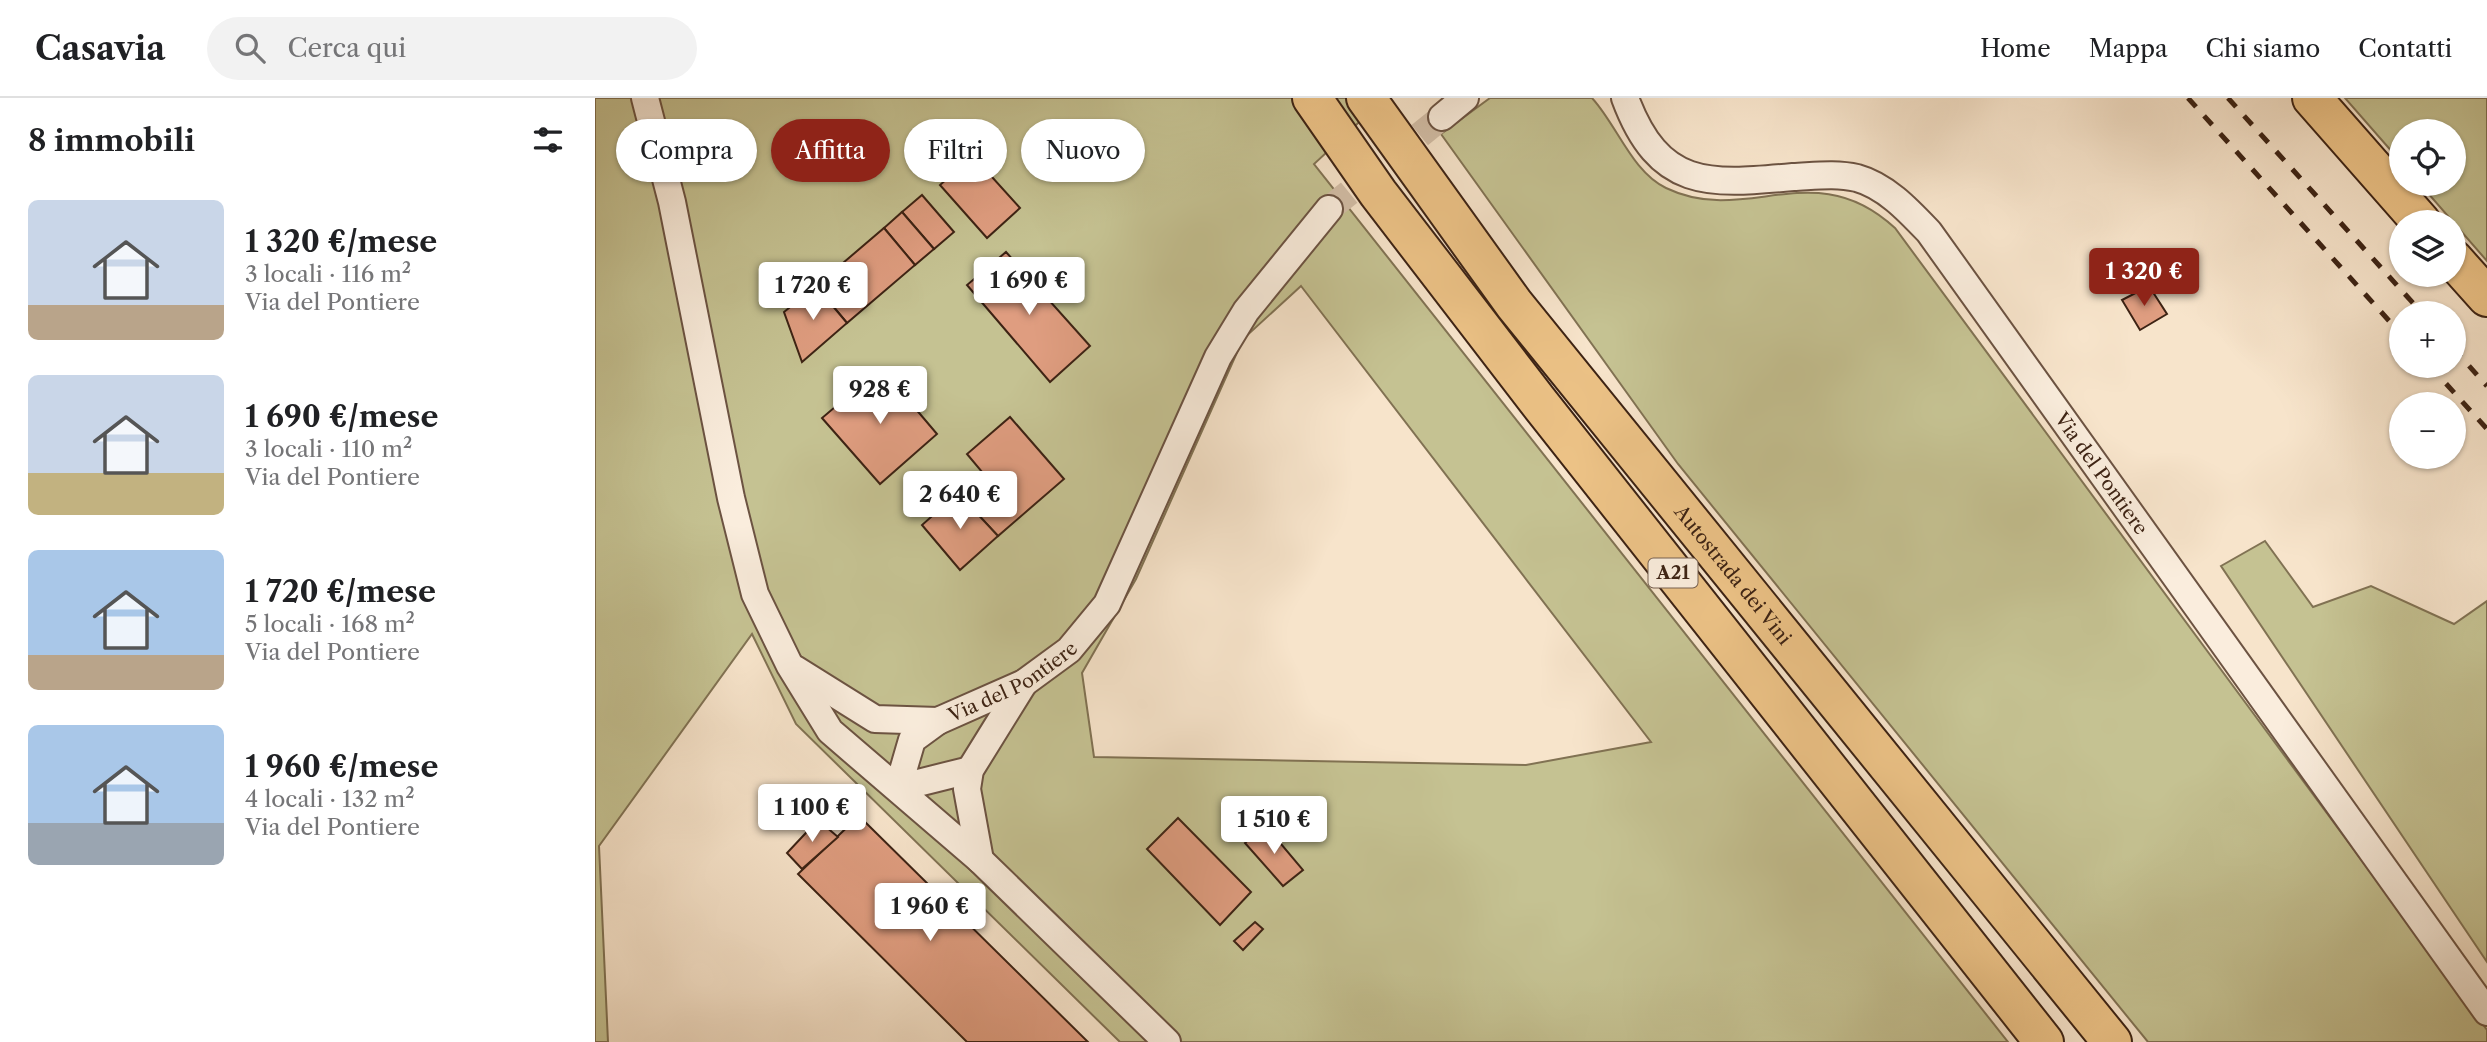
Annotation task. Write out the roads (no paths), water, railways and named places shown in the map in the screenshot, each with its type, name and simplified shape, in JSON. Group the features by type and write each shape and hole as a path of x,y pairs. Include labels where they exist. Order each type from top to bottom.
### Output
{"main road":[{"name":"A21","path":"1312,98 1378,193 1537,400 2044,1042"},
{"name":"Autostrada dei Vini","path":"1366,98 1514,304 2112,1042"},
{"path":"2312,98 2410,210"},
{"path":"2466,274 2487,297"}],"street":[{"path":"645,98 672,202 731,498 755,594 790,666 830,731 980,860 1167,1042"},
{"path":"1442,117 1465,98"},
{"name":"Via del Pontiere","path":"1625,98 1634,122 1652,152 1684,174 1718,181 1832,174 1859,179 1897,201 1922,224 2487,1012"},
{"name":"Via del Pontiere","path":"790,666 875,719 938,721 1024,683 1069,650 1107,604 1218,357 1246,311 1329,209"},
{"path":"980,860 967,789 969,770 1024,683"},
{"path":"898,788 912,740 938,721"},
{"path":"898,788 969,770"}],"tunnel":[{"path":"1329,209 1442,117"}],"railway":[{"path":"2188,98 2389,321"},
{"path":"2228,98 2411,301"},
{"path":"2466,363 2487,386"},
{"path":"2441,378 2487,429"}]}
